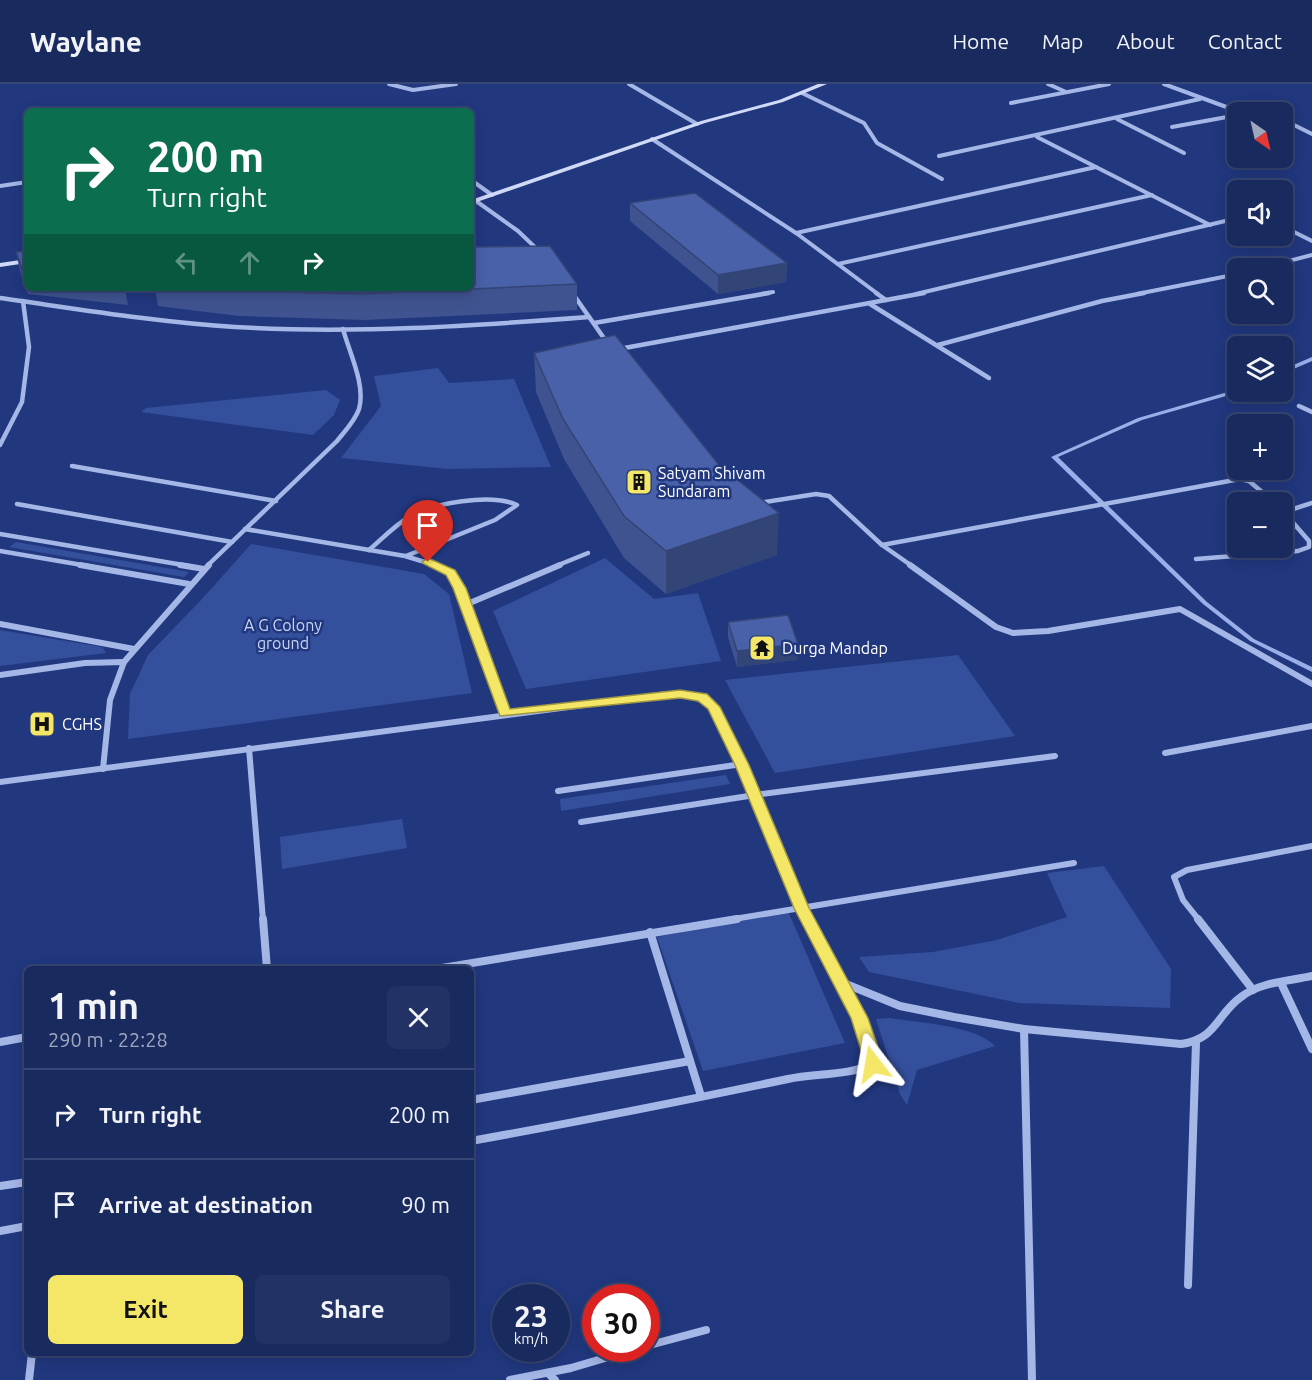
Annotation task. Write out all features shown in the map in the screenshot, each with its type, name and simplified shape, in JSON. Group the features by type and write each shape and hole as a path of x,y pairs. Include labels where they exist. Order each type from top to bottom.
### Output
{"street":[{"path":"389,84 395,88 410,89 456,84"},
{"path":"629,84 697,124"},
{"path":"474,201 652,139 802,93 824,84"},
{"path":"1048,84 1066,92"},
{"path":"1011,103 1109,84"},
{"path":"1164,84 1227,109"},
{"path":"802,93 864,123 877,143 942,179"},
{"path":"939,156 1200,99"},
{"path":"1172,127 1227,116"},
{"path":"1116,118 1184,153"},
{"path":"1293,124 1312,134"},
{"path":"1036,136 1210,225"},
{"path":"652,139 796,233 886,300"},
{"path":"796,233 1096,167"},
{"path":"0,186 24,182"},
{"path":"474,182 492,195"},
{"path":"838,264 1152,195"},
{"path":"474,202 518,231 543,256"},
{"path":"612,350 869,304 1227,221"},
{"path":"1293,232 1312,241"},
{"path":"1293,260 1312,255"},
{"path":"0,265 24,261"},
{"path":"938,345 1102,301 1227,276"},
{"path":"569,288 620,359"},
{"path":"594,323 773,292"},
{"path":"0,298 148,319 224,326 343,329 504,323 589,317"},
{"path":"0,445 22,402 29,347 23,301"},
{"path":"869,304 989,378"},
{"path":"103,768 106,722 124,662 189,584 337,441 353,420 360,405 359,393 343,329"},
{"path":"1299,406 1312,412"},
{"path":"72,466 276,501"},
{"path":"882,545 1244,479 1261,492"},
{"path":"753,504 824,494 833,499 882,545 996,627 1006,631 1025,633 1048,631 1180,609 1312,684"},
{"path":"369,550 401,522 426,509 495,500 511,500 517,505 495,520 405,556"},
{"path":"1293,508 1312,503"},
{"path":"17,504 232,542"},
{"path":"1196,559 1298,551 1310,548 1309,541 1293,523"},
{"path":"245,529 405,556 428,562 451,572 505,714"},
{"path":"0,534 204,569"},
{"path":"0,551 189,584"},
{"path":"465,605 588,553"},
{"path":"0,624 134,649"},
{"path":"0,675 86,663 124,662"},
{"path":"0,782 668,694 692,694 702,697 714,707 742,765 802,908 859,1018 872,1053 873,1064 860,1070 792,1078 663,1106 474,1140"},
{"path":"1165,753 1312,726"},
{"path":"249,748 267,966"},
{"path":"581,822 755,795 1054,756"},
{"path":"558,791 742,765"},
{"path":"1253,990 1184,900 1174,877 1187,870 1312,846"},
{"path":"453,966 1074,863"},
{"path":"650,932 701,1096"},
{"path":"841,982 900,1006 1024,1029 1154,1044 1196,1043 1210,1034 1240,996 1253,990 1312,976"},
{"path":"1281,983 1312,1049"},
{"path":"1024,1029 1032,1380"},
{"path":"0,1042 24,1038"},
{"path":"1188,1285 1196,1043"},
{"path":"474,1099 690,1061"},
{"path":"0,1186 24,1182"},
{"path":"0,1231 24,1227"},
{"path":"660,1342 706,1330"},
{"path":"29,1380 32,1356"},
{"path":"510,1380 588,1362"},
{"path":"548,1373 555,1380"}],"green space":[{"path":"438,368 449,383 514,379 551,467 448,469 341,458 381,406 374,376"},
{"path":"326,390 340,400 334,415 313,435 141,412 146,408"},
{"path":"16,542 189,572 184,577 9,547"},
{"name":"A G Colony ground","path":"251,544 424,574 449,594 472,693 128,739 130,694 148,655"},
{"path":"605,558 654,599 698,593 721,661 526,689 493,611"},
{"path":"0,630 102,647 106,653 0,666"},
{"path":"958,655 1015,736 775,773 725,680"},
{"path":"726,775 730,784 561,811 560,799"},
{"path":"402,819 407,848 282,869 280,837"},
{"path":"1104,866 1171,969 1170,1008 1019,1003 869,972 859,957 933,952 997,940 1067,917 1047,873"},
{"path":"788,911 845,1043 703,1071 657,937"},
{"path":"890,1018 961,1029 986,1039 995,1046 917,1070 907,1105 900,1094 876,1019"}],"building":[{"path":"695,193 787,263 718,275 630,203"},
{"path":"550,246 577,284 474,289 474,247"},
{"path":"24,251 24,275 16,252"},
{"path":"235,291 427,291 363,294"},
{"name":"Satyam Shivam Sundaram","path":"615,335 719,465 779,513 666,551 624,516 563,419 534,353"},
{"path":"788,615 798,644 737,651 728,622"}],"waterway":[{"path":"1293,367 1312,359"},
{"path":"1227,394 1140,419 1054,457 1205,603 1252,640 1312,670"}],"place":[{"name":"Satyam Shivam Sundaram","path":"639,482"},
{"name":"Durga Mandap","path":"762,648"},
{"name":"CGHS","path":"42,724"}],"route":[{"path":"428,562 451,572 505,714 668,694 692,694 702,697 714,707 742,765 802,908 859,1018 872,1053 873,1064"}]}
